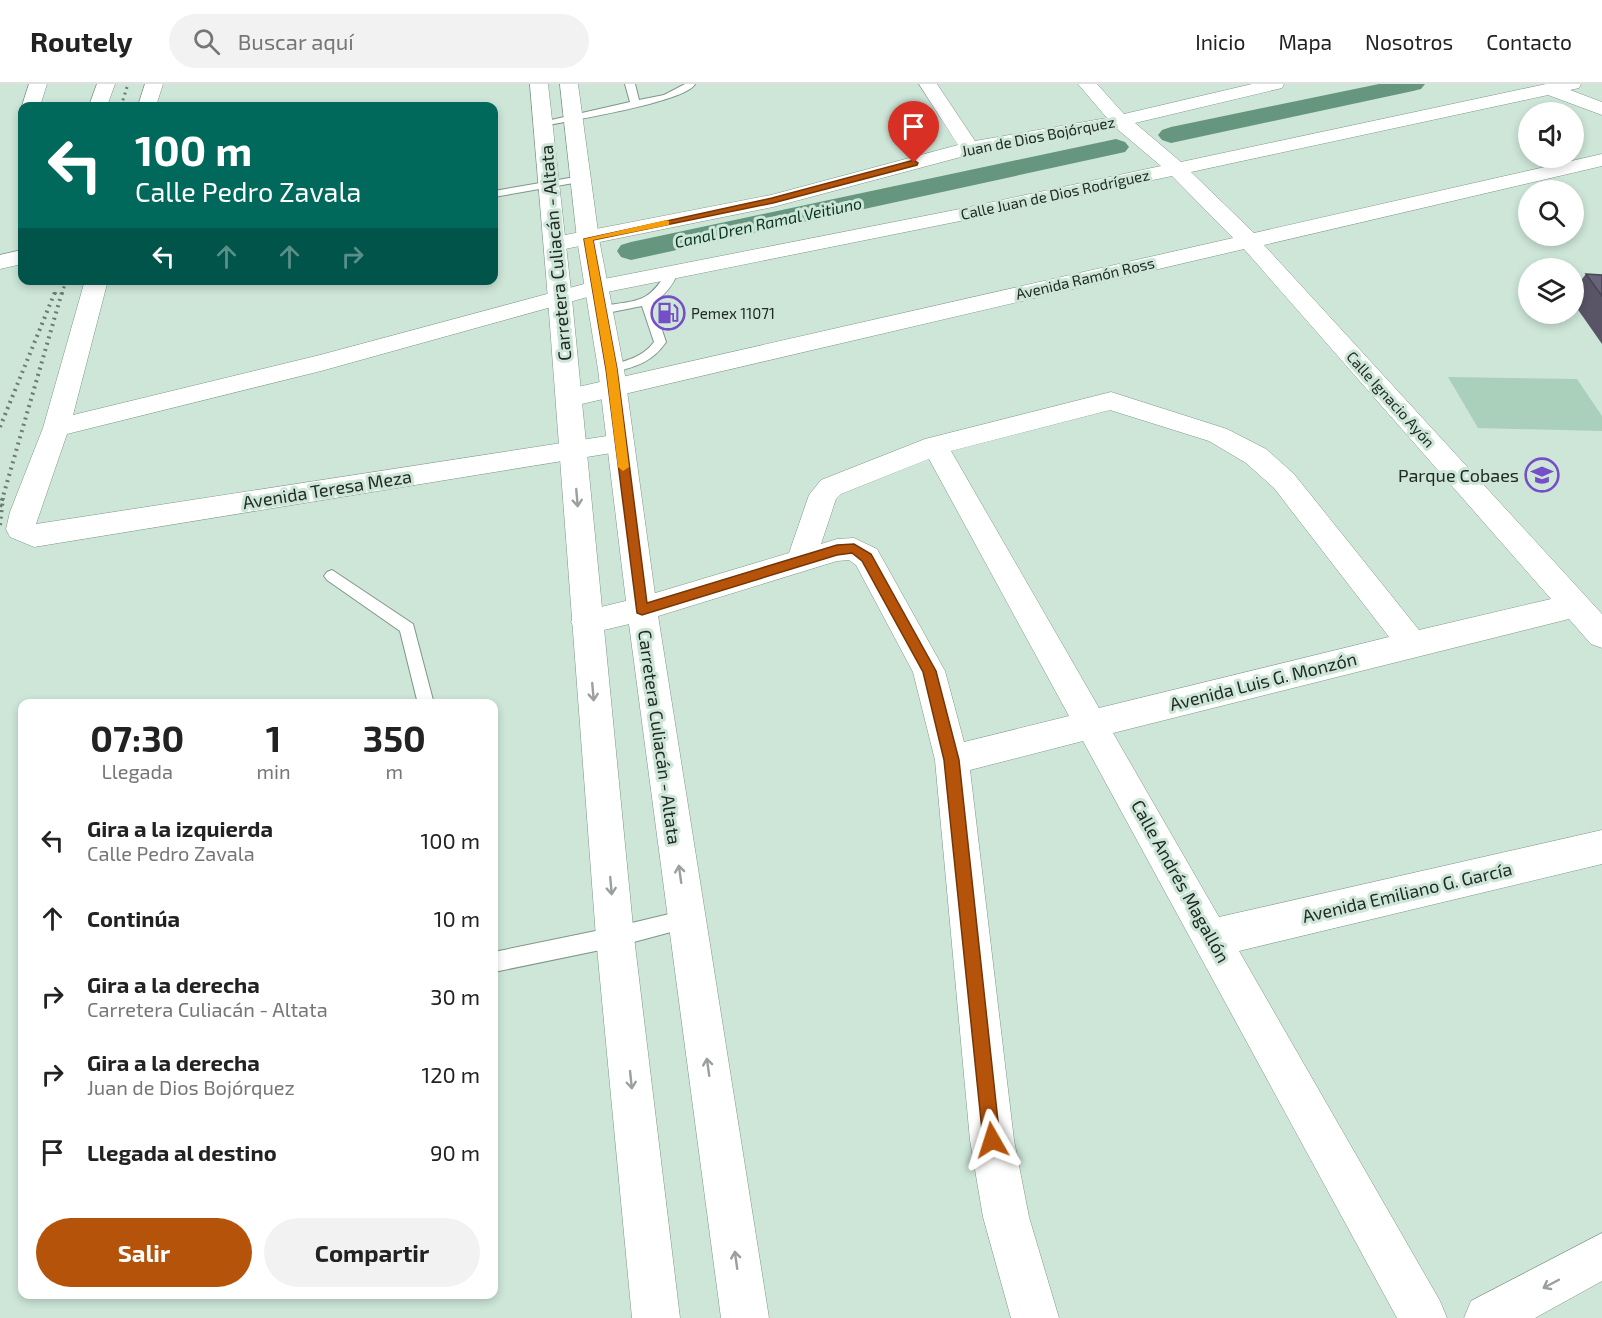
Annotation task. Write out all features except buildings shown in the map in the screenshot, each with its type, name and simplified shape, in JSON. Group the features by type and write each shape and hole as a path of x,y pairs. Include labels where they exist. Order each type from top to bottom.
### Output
{"street":[{"path":"32,102 38,84"},
{"path":"99,102 106,84"},
{"path":"148,102 154,84"},
{"name":"Carretera Culiacán - Altata","path":"539,84 558,119 581,178 588,239 613,379 642,609 745,1318"},
{"name":"Carretera Culiacán - Altata","path":"569,84 558,119 549,183 615,937 656,1318"},
{"path":"928,84 970,148"},
{"name":"Calle Ignacio Ayón","path":"1086,84 1120,121 1175,167 1248,240 1602,635"},
{"name":"Juan de Dios Bojórquez","path":"555,244 773,201 970,148 1120,121 1244,87 1275,84"},
{"name":"Calle Juan de Dios Rodríguez","path":"56,428 321,363 560,299 600,299 672,272 960,214 1572,84"},
{"path":"1550,89 1602,109"},
{"name":"Avenida Ramón Ross","path":"569,398 613,379 1602,160"},
{"path":"0,262 18,258"},
{"path":"56,428 96,285"},
{"path":"801,561 823,495 831,488 935,446 1111,401 1218,435 1256,456 1284,481 1412,644"},
{"name":"Avenida Teresa Meza","path":"56,428 24,512 20,529 34,536 620,443"},
{"name":"Calle Andrés Magallón","path":"935,446 1423,1318"},
{"path":"587,622 642,609 837,550 854,549 867,557 929,671 952,760 992,1140 1006,1217 1035,1318"},
{"name":"Avenida Luis G. Monzón","path":"952,760 1092,723 1575,605"},
{"name":"Avenida Emiliano G. García","path":"1212,938 1602,847"},
{"path":"1488,1318 1602,1256"}],"lane":[{"path":"630,84 635,103"},
{"path":"558,119 667,97 688,88 690,84"},
{"path":"498,193 581,178"},
{"path":"600,299 647,302 661,293 668,284 672,272"},
{"path":"613,379 653,353 660,342 647,302"},
{"path":"332,576 407,628 425,699"},
{"path":"498,961 615,937 686,919"}],"green space":[{"path":"1448,377 1577,379 1602,416 1602,431 1478,428"}],"waterway":[{"name":"Canal Dren Ramal Veitiuno","path":"1171,135 1413,84"},
{"name":"Canal Dren Ramal Veitiuno","path":"631,251 1116,147"}],"railway":[{"path":"122,102 128,84"},
{"path":"62,294 65,285"},
{"path":"0,427 55,292"},
{"path":"0,507 62,292"},
{"path":"0,525 3,498"}],"slow traffic":[{"path":"623,467 599,287 588,239 666,223"}],"place":[{"name":"Pemex 11071","path":"668,313"},
{"name":"Parque Cobaes","path":"1542,475"}],"route":[{"path":"914,163 773,201 588,239 599,287 611,369 642,609 837,550 854,549 867,557 929,671 952,760 992,1140"}]}
